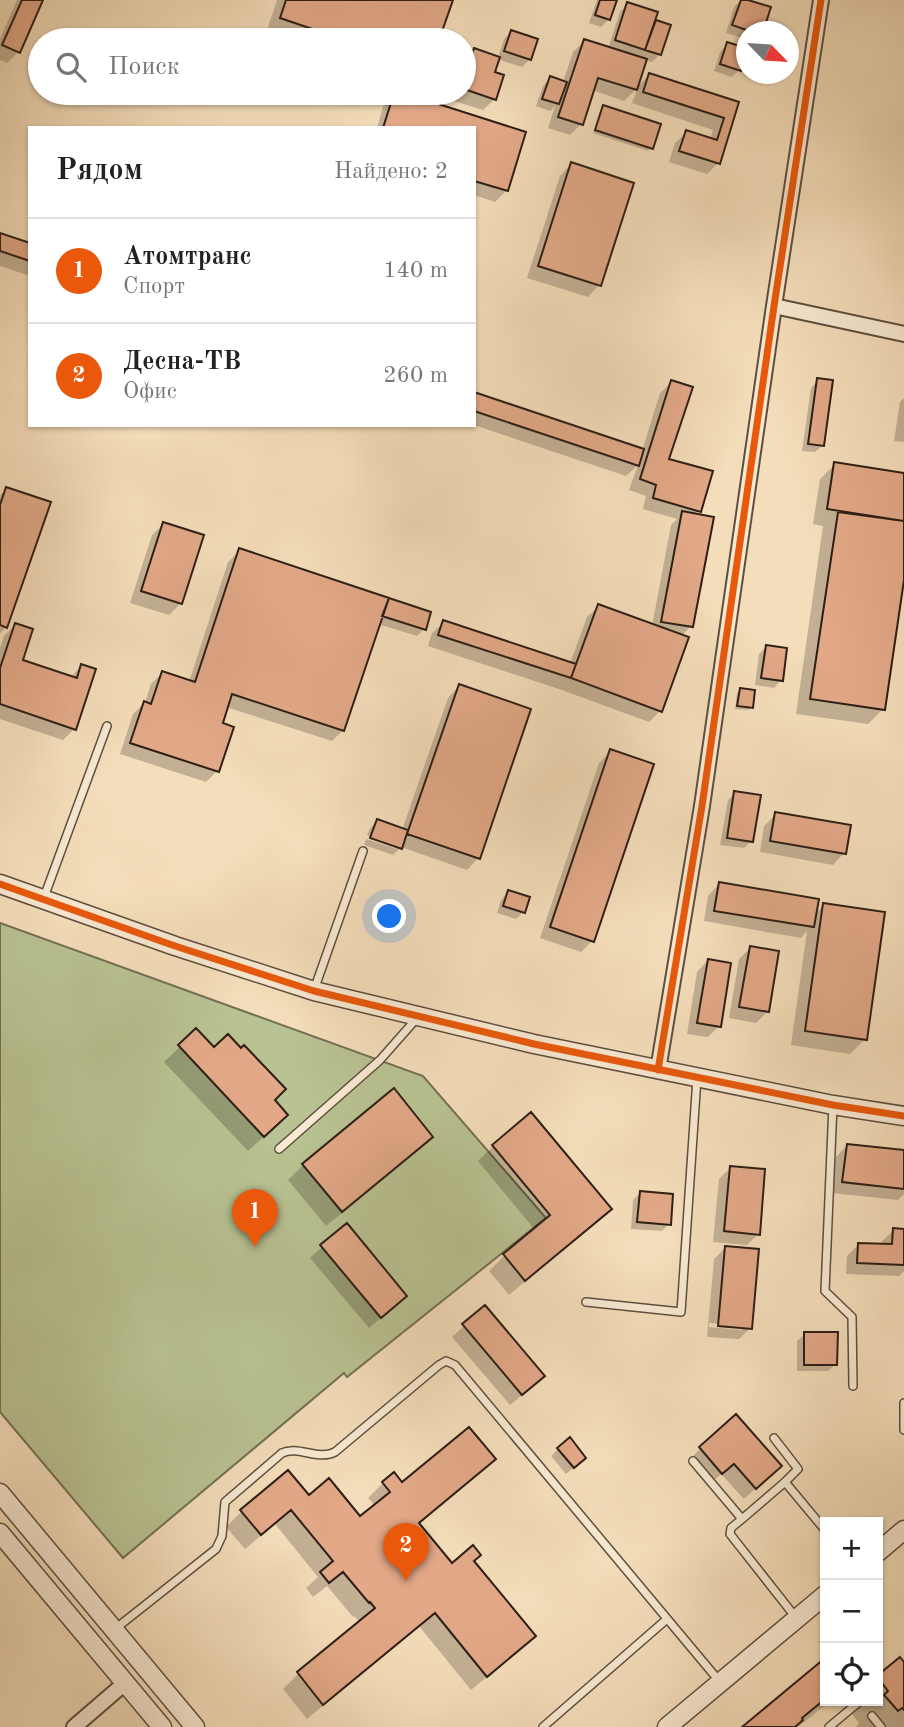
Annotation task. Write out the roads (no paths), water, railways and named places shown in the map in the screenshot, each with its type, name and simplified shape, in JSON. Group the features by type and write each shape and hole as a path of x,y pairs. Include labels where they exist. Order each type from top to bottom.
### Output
{"street":[{"path":"658,1070 702,806 821,0"},
{"path":"774,306 904,334"},
{"path":"0,884 314,991 534,1044 833,1105 904,1116"},
{"path":"0,1493 195,1727"},
{"path":"883,1548 904,1530"},
{"path":"0,1533 162,1727"},
{"path":"667,1727 820,1599"},
{"path":"74,1727 125,1683"}],"lane":[{"path":"43,900 107,726"},
{"path":"314,991 363,851"},
{"path":"279,1149 380,1060 418,1017"},
{"path":"586,1302 681,1312 697,1078"},
{"path":"833,1105 825,1291 852,1317 853,1386"},
{"path":"114,1630 216,1549 222,1536 225,1502 282,1453 293,1451 329,1455 335,1452 446,1361 454,1365 720,1683"},
{"path":"904,1403 904,1430"},
{"path":"774,1438 798,1469 731,1528 730,1534 797,1619"},
{"path":"693,1461 742,1519"},
{"path":"785,1482 820,1524"},
{"path":"543,1727 667,1619"},
{"path":"829,1727 854,1706"},
{"path":"872,1716 881,1727"}],"place":[{"name":"Атомтранс","path":"255,1247"},
{"name":"Десна-ТВ","path":"406,1581"}]}
